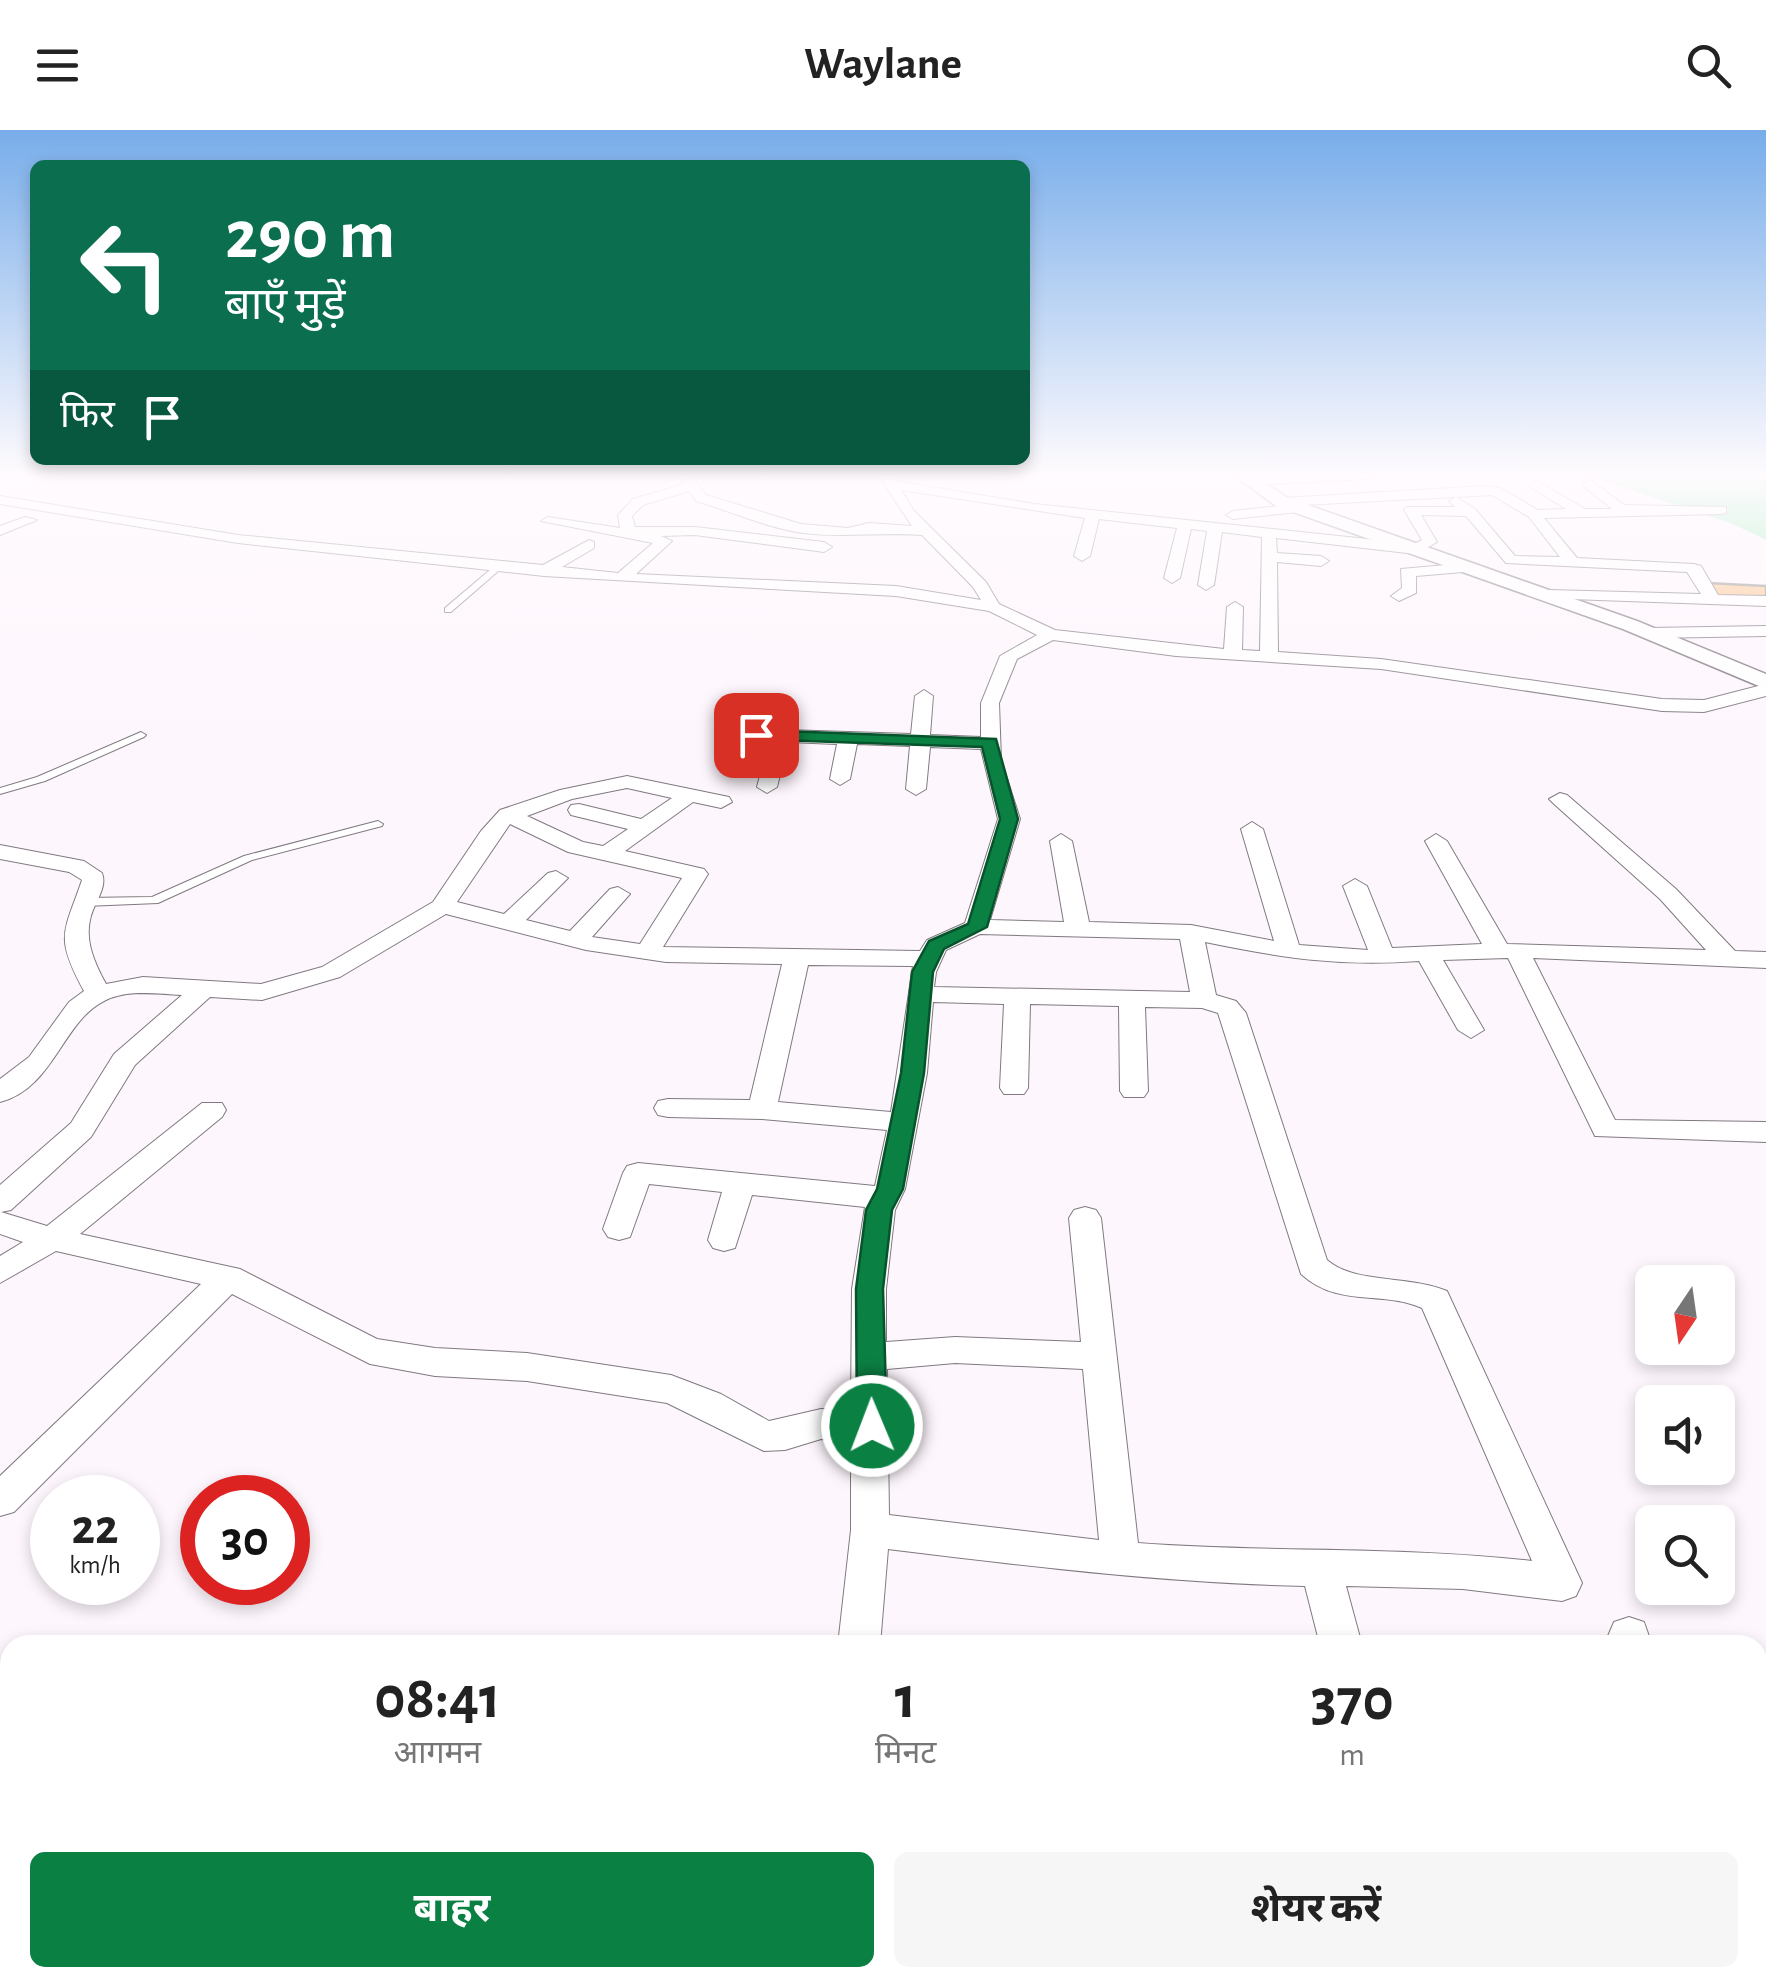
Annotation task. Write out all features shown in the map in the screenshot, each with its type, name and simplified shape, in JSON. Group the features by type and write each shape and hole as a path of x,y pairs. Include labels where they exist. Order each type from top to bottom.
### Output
{"street":[{"path":"456,562 622,578 794,562"},
{"path":"544,570 558,562"},
{"path":"622,578 642,562"},
{"path":"828,562 896,591 992,607 1051,635 1122,646 1415,668 1674,706 1704,706 1766,686"},
{"path":"958,562 980,584 992,607"},
{"path":"1172,578 1176,562"},
{"path":"1206,585 1210,562"},
{"path":"1268,562 1269,656"},
{"path":"1451,562 1650,633 1766,686"},
{"path":"1562,562 1689,567 1695,569 1712,599"},
{"path":"1400,596 1410,590 1405,572 1468,568"},
{"path":"1549,595 1766,600"},
{"path":"1234,656 1235,607"},
{"path":"1650,633 1766,631"},
{"path":"976,927 1009,819 991,760 990,703 1009,656 1051,635"},
{"path":"916,789 924,696"},
{"path":"756,735 990,743"},
{"path":"768,787 780,736"},
{"path":"840,778 848,738"},
{"path":"0,1093 39,1063 78,1008 98,993 144,985 262,992 331,972 443,906 454,883 475,858 486,833 508,816 566,794 627,782 721,802"},
{"path":"608,853 690,795"},
{"path":"1560,799 1655,882 1727,958"},
{"path":"579,810 646,826"},
{"path":"508,816 576,847 696,874 647,952"},
{"path":"1252,829 1289,951"},
{"path":"1062,840 1078,930"},
{"path":"1436,841 1508,950 1605,1130 1766,1132"},
{"path":"0,852 76,866 94,878 76,938 84,969 98,993"},
{"path":"509,923 556,878"},
{"path":"1355,886 1383,956"},
{"path":"576,940 618,894"},
{"path":"443,906 576,940 647,952 796,960 929,960"},
{"path":"860,1635 870,1530 870,1289 879,1210 886,1198 903,1122 922,972 936,946 976,927 1191,932 1289,951 1356,958 1508,950 1766,960"},
{"path":"1191,932 1204,1000"},
{"path":"1427,953 1471,1030"},
{"path":"762,1110 796,960"},
{"path":"0,1202 81,1130 124,1060 206,987"},
{"path":"870,1530 1120,1558 1321,1570 1463,1572 1562,1583 1436,1300 1416,1292 1341,1284 1328,1280 1313,1266 1233,1013 1227,1006 1204,1000 920,994"},
{"path":"1014,1088 1017,996"},
{"path":"1132,998 1134,1091"},
{"path":"668,1108 762,1110 903,1122"},
{"path":"0,1271 52,1239 212,1110"},
{"path":"619,1229 638,1173 886,1198"},
{"path":"724,1240 740,1184"},
{"path":"1085,1218 1120,1558"},
{"path":"0,1223 52,1239 228,1278 370,1351 434,1362 545,1370 671,1389 708,1404 764,1436 785,1435 821,1424 872,1426"},
{"path":"0,1500 228,1278"},
{"path":"871,1357 955,1350 1099,1356"},
{"path":"1321,1570 1338,1635"}],"lane":[{"path":"448,610 500,566"},
{"path":"0,791 41,779 141,735"},
{"path":"84,902 154,900 248,858 378,824"}],"building":[{"path":"1707,583 1766,586 1766,600 1717,597"}],"route":[{"path":"756,735 990,743 991,760 1009,819 976,927 936,946 922,972 912,1073 890,1189 879,1210 870,1289 872,1426"}]}
